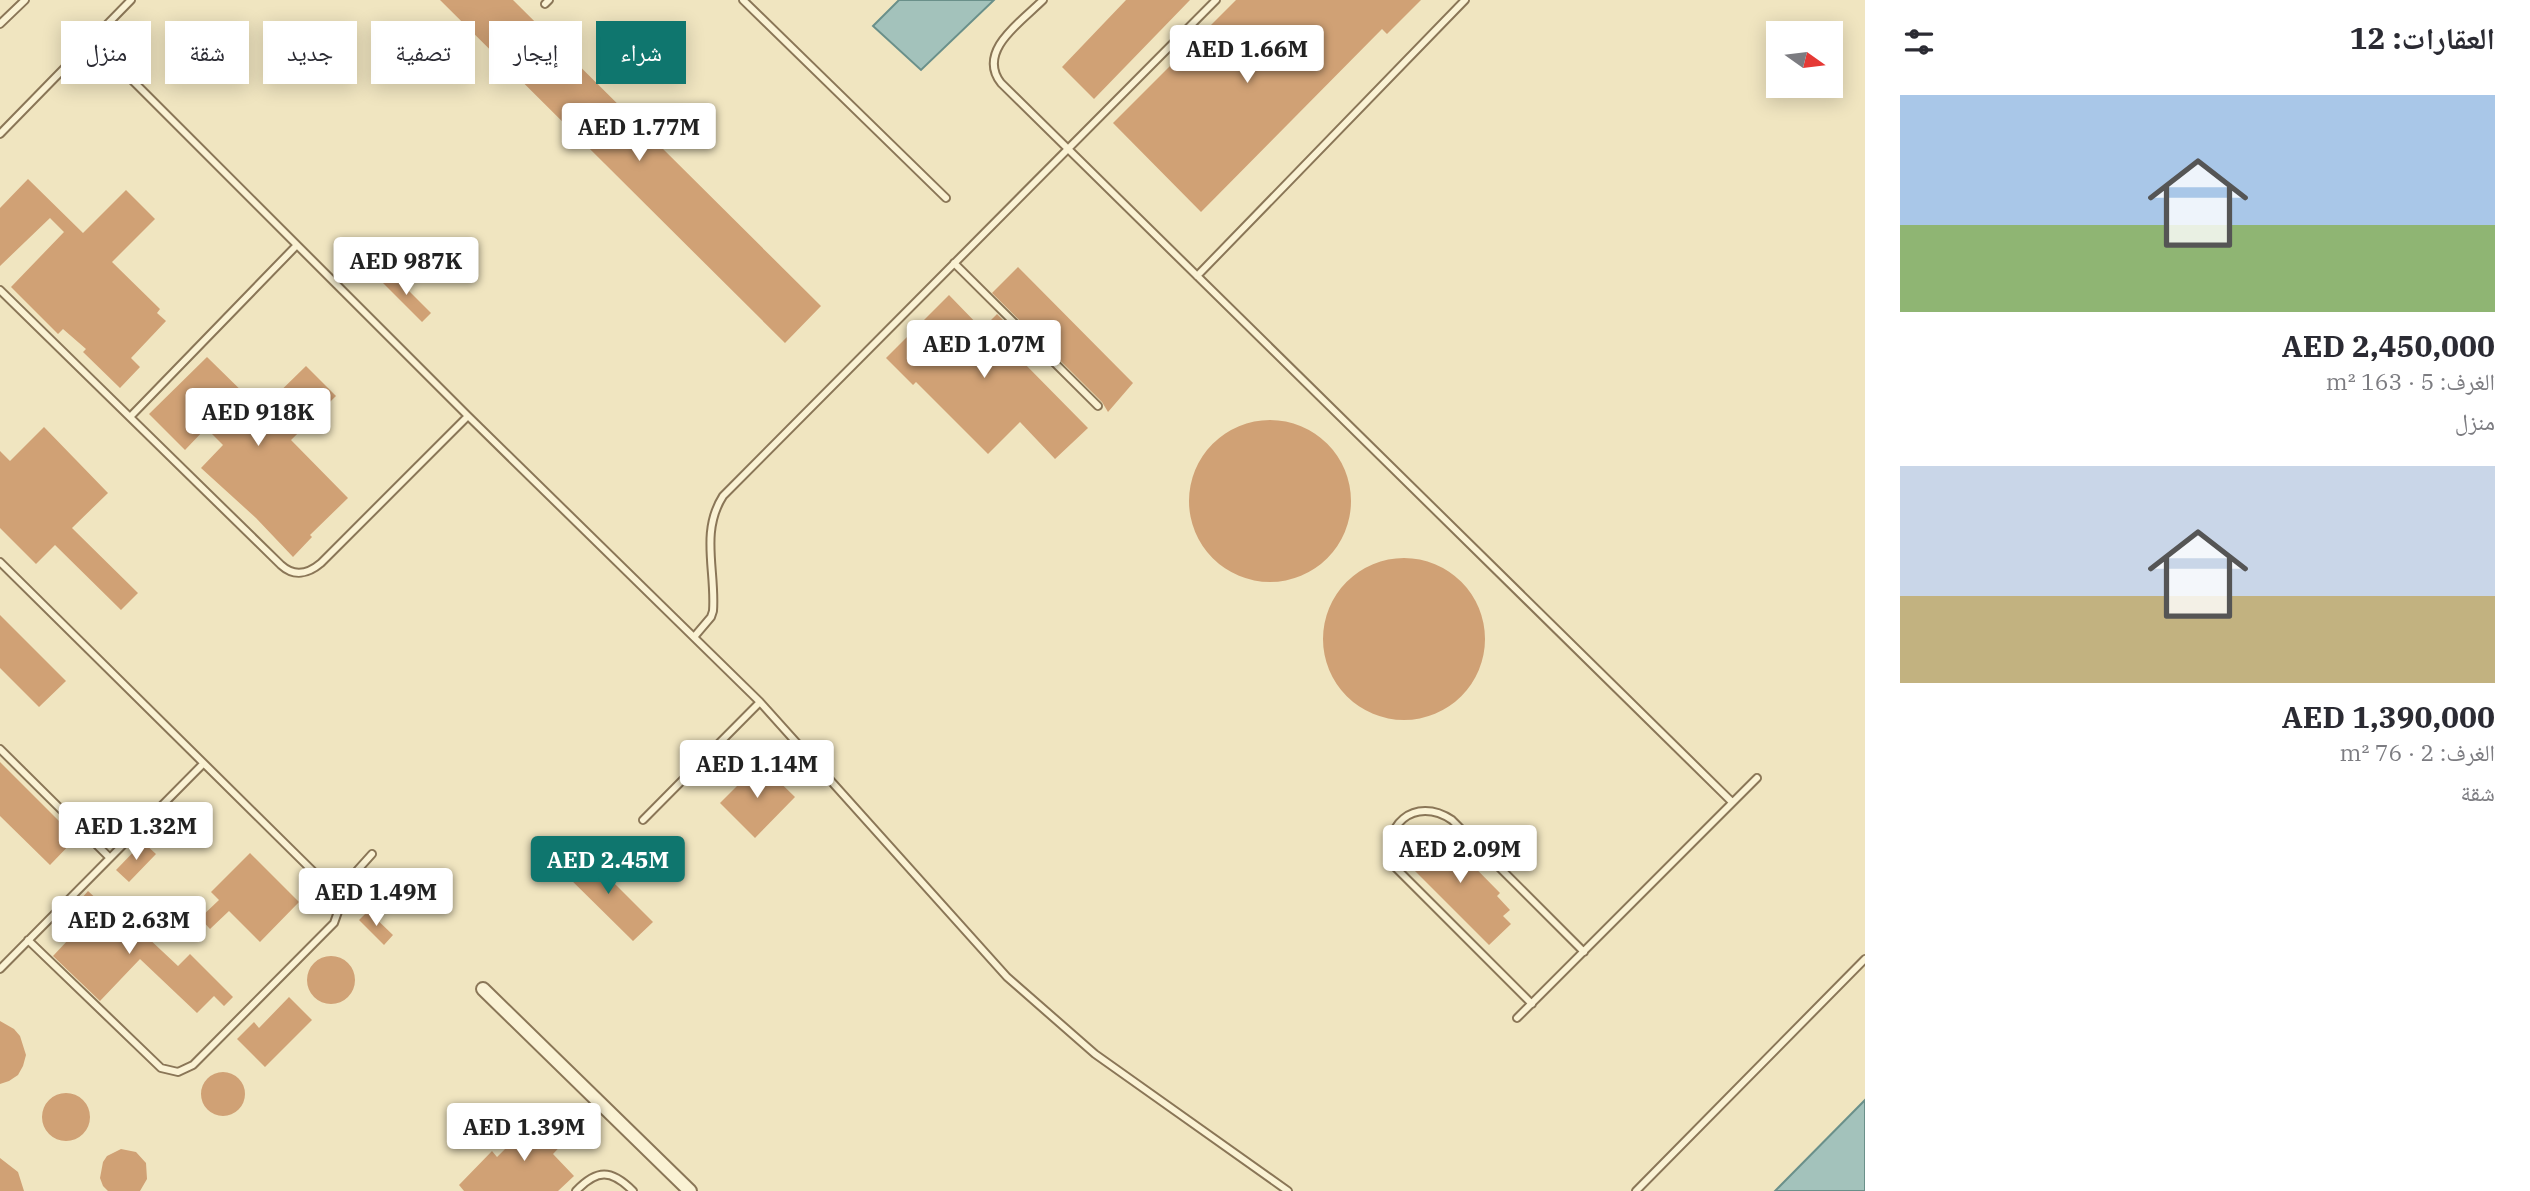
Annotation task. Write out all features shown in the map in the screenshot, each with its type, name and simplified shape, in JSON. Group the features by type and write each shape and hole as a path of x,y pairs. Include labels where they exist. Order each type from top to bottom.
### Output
{"street":[{"path":"483,989 690,1191"}],"lane":[{"path":"0,24 26,0"},
{"path":"111,21 131,0"},
{"path":"743,0 946,198"},
{"path":"1043,0 996,48 993,55 994,70 1001,83 1732,802"},
{"path":"694,637 707,623 713,611 710,526 723,496 1216,0"},
{"path":"1197,276 1465,0"},
{"path":"0,134 61,72"},
{"path":"136,84 296,246 760,702 980,950 1035,1004 1126,1077 1288,1191"},
{"path":"130,417 296,246"},
{"path":"954,263 1098,405"},
{"path":"0,290 291,572 311,570 321,563 468,416"},
{"path":"0,562 336,894 340,906 334,923 193,1065 178,1072 161,1068 28,940"},
{"path":"643,820 760,702"},
{"path":"0,749 110,858"},
{"path":"0,969 203,764"},
{"path":"1517,1018 1757,778"},
{"path":"1531,1004 1395,867 1390,844 1392,833 1399,822 1419,811 1442,814 1452,820 1584,951"},
{"path":"336,894 373,854"},
{"path":"1636,1191 1865,959"},
{"path":"576,1191 586,1180 610,1174 633,1191"}],"water":[{"path":"899,0 994,0 921,70 873,26"},
{"path":"1865,1100 1865,1191 1775,1191"}],"building":[{"path":"440,0 513,0 534,21 489,21 489,49 475,35 475,21 461,21"},
{"path":"1126,0 1190,0 1094,99 1062,67"},
{"path":"1236,0 1421,0 1387,34 1382,29 1201,212 1113,123"},
{"path":"582,69 821,306 785,343 524,84 582,84"},
{"path":"28,179 83,233 126,190 155,219 112,262 160,309 157,313 166,321 131,358 140,367 120,388 83,352 86,349 63,329 58,334 11,287 64,232 50,218 0,266 0,208"},
{"path":"1018,267 1133,383 1108,412 1102,402 992,293"},
{"path":"391,273 431,313 422,322 382,282"},
{"path":"949,295 982,329 997,314 1030,347 1019,358 1088,428 1055,459 1020,422 988,454 916,382 913,385 886,358"},
{"path":"207,357 261,410 306,366 336,396 291,440 348,498 310,535 312,537 293,557 256,518 201,468 223,445 206,428 185,450 149,414"},
{"path":"1270,420 1301,426 1328,443 1345,470 1351,501 1345,532 1328,559 1301,576 1270,582 1239,576 1212,559 1195,532 1189,501 1195,470 1212,443 1239,426"},
{"path":"44,427 108,493 72,528 138,593 121,610 55,545 36,564 0,528 0,451 10,461"},
{"path":"1404,558 1435,564 1461,582 1479,608 1485,639 1479,670 1461,696 1435,714 1404,720 1373,714 1347,696 1329,670 1323,639 1329,608 1347,582 1373,564"},
{"path":"0,615 66,681 39,707 0,668"},
{"path":"0,762 76,838 50,865 0,816"},
{"path":"760,763 795,797 755,838 720,803"},
{"path":"1435,827 1500,893 1497,896 1510,910 1503,916 1511,924 1489,945 1403,859"},
{"path":"143,842 156,854 129,882 116,870"},
{"path":"583,852 653,922 633,941 562,871"},
{"path":"250,853 299,902 260,942 229,911 210,929 200,918 219,900 211,892"},
{"path":"88,891 102,904 106,899 116,908 122,901 136,914 130,921 178,966 190,954 233,997 224,1006 214,996 197,1013 140,959 100,1001 53,956 84,923 71,910"},
{"path":"368,911 393,935 384,945 359,920"},
{"path":"331,956 348,963 355,980 348,997 331,1004 314,997 307,980 314,963"},
{"path":"289,997 312,1020 265,1067 237,1039 254,1022 259,1028"},
{"path":"0,1021 20,1036 26,1055 18,1075 0,1084"},
{"path":"223,1072 232,1073 239,1078 244,1085 244,1103 239,1110 232,1115 223,1116 214,1115 207,1110 202,1103 201,1094 202,1085 207,1078 214,1073"},
{"path":"66,1093 83,1100 90,1117 83,1134 66,1141 49,1134 42,1117 49,1100"},
{"path":"542,1112 568,1138 553,1154 574,1176 558,1191 464,1191 459,1185 492,1151 497,1157"},
{"path":"121,1149 136,1152 146,1163 147,1179 140,1191 108,1191 103,1186 100,1178 103,1162 107,1156"},
{"path":"0,1158 18,1172 24,1191 0,1191"}]}
